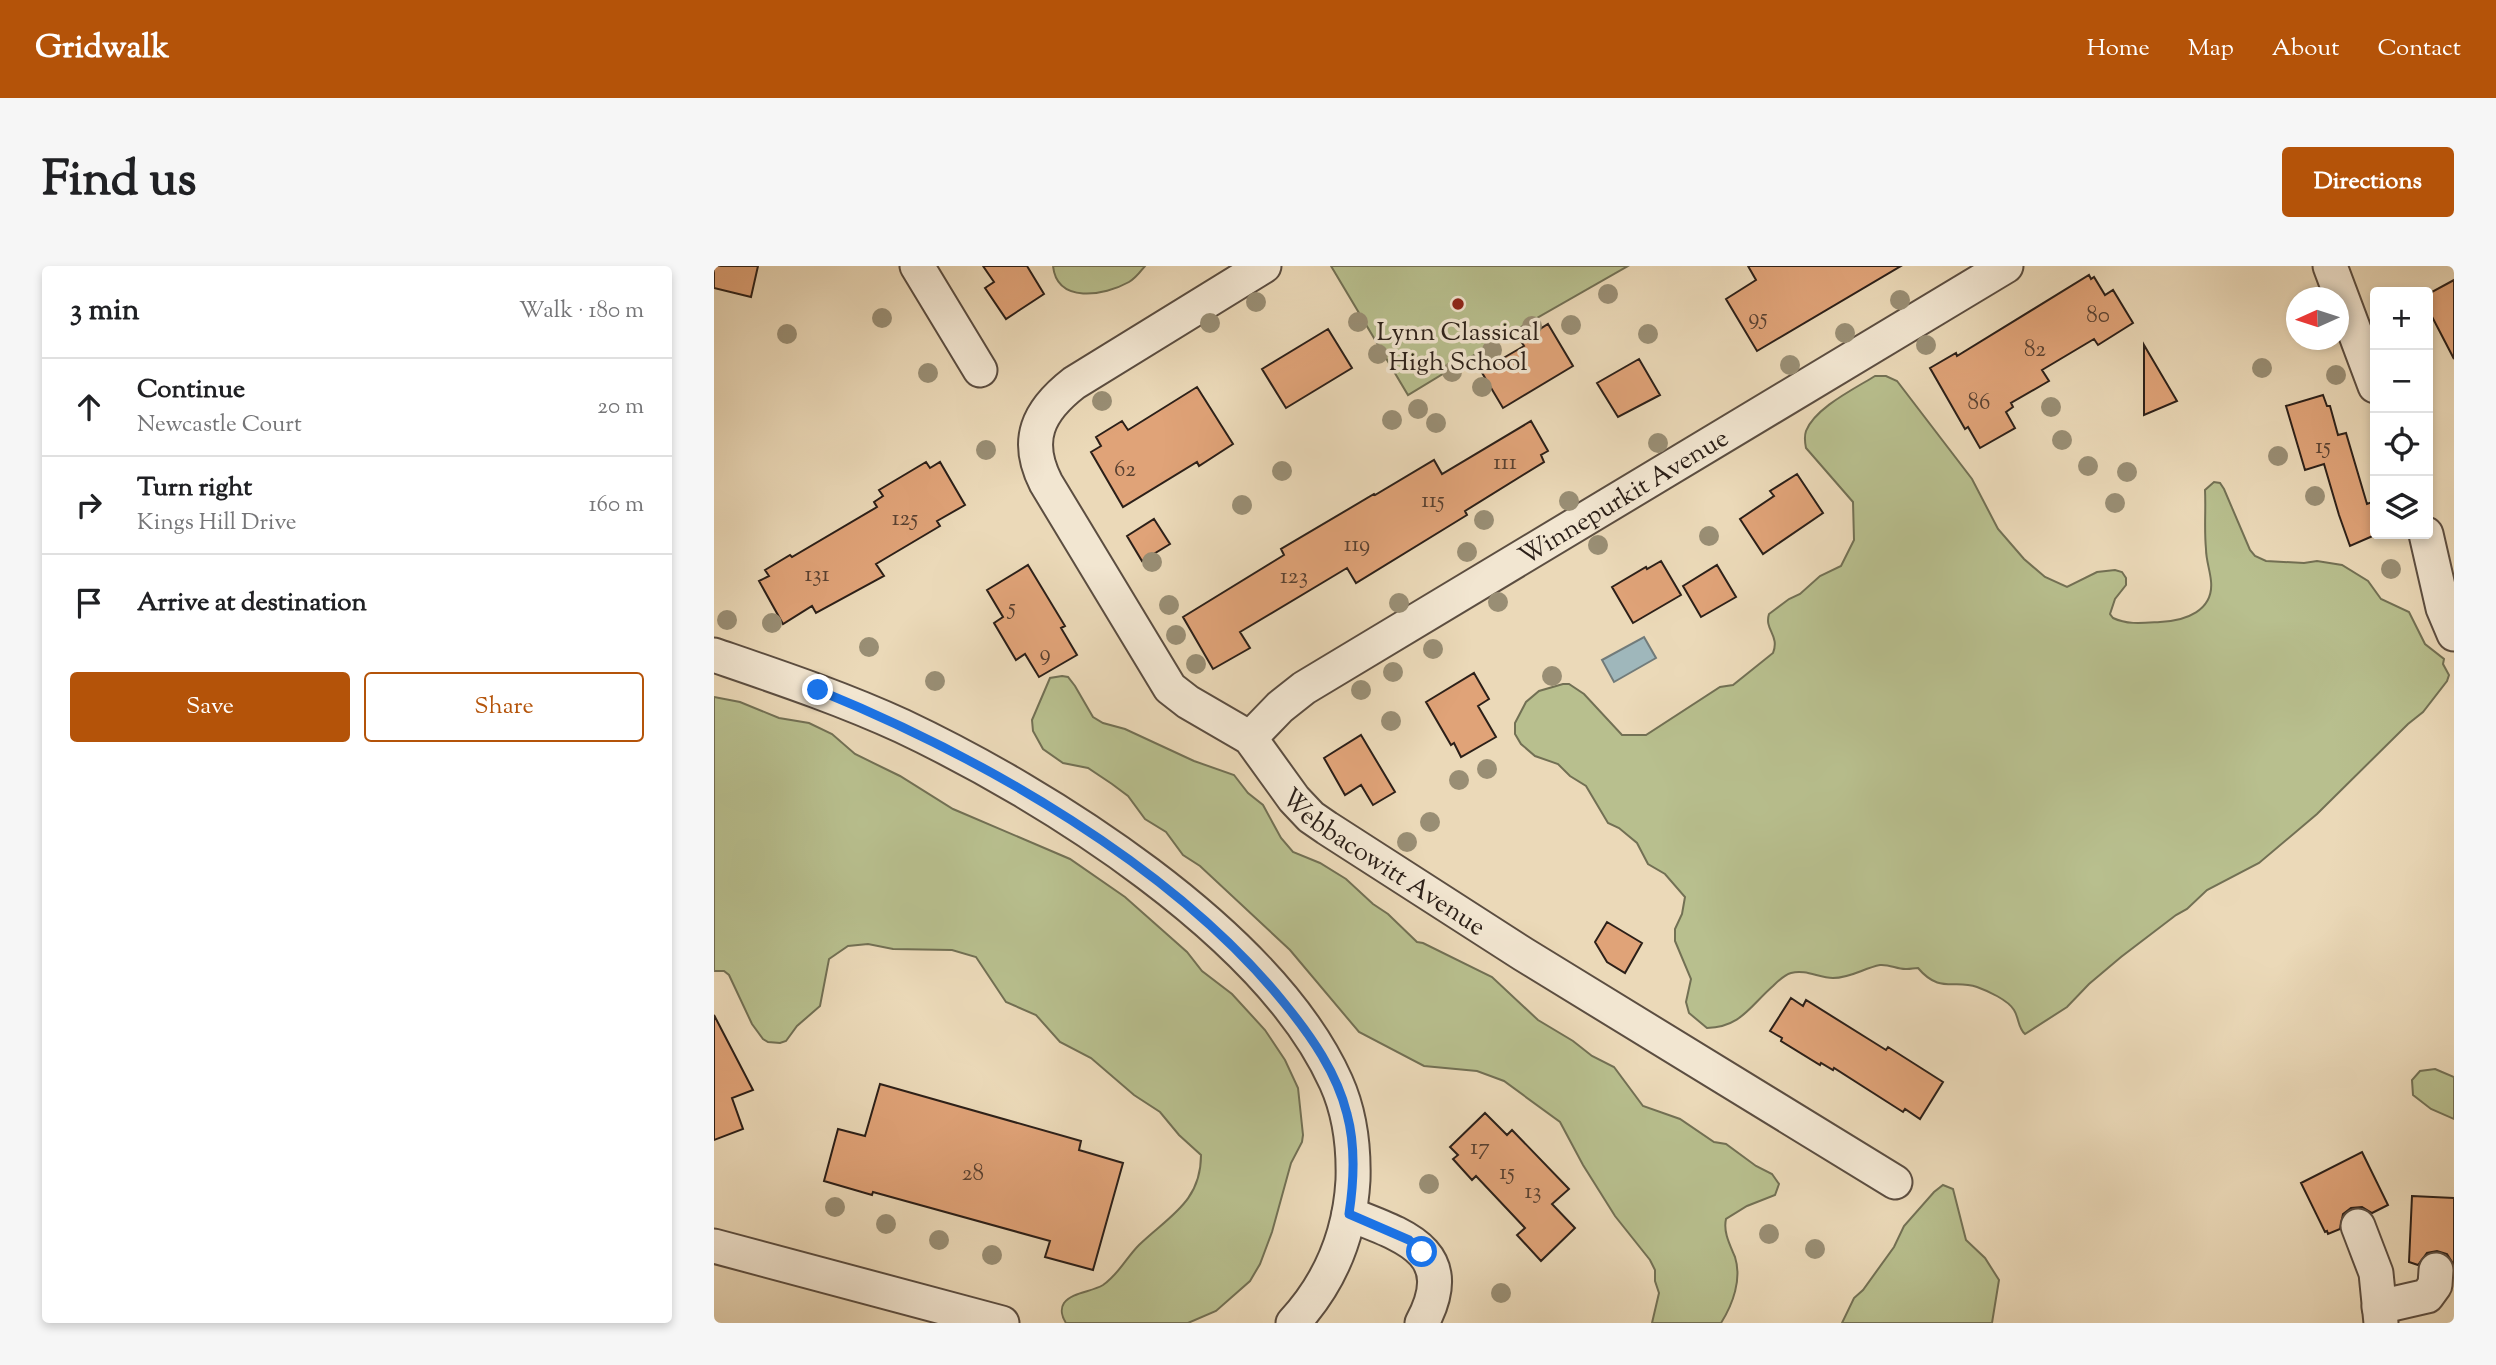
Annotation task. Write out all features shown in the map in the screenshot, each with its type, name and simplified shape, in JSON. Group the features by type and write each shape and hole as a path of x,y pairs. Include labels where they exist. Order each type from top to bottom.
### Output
{"street":[{"path":"917,266 980,370"},
{"name":"Webbacowitt Avenue","path":"1264,266 1094,370 1060,394 1049,405 1035,437 1037,463 1046,483 1170,688 1188,702 1251,738 1294,799 1311,817 1327,828 1522,954 1895,1182"},
{"name":"Winnepurkit Avenue","path":"1251,738 1280,707 1304,688 2006,266"},
{"path":"2330,266 2370,373"},
{"path":"2427,539 2438,588 2454,634"},
{"path":"714,655 844,701 902,727 1022,790 1138,868 1208,925 1258,971 1311,1037 1336,1083 1347,1114 1353,1147 1349,1214 1328,1275 1314,1298 1293,1323"},
{"path":"1349,1214 1409,1240 1428,1259 1435,1276 1435,1295 1422,1323"},
{"path":"2358,1226 2373,1261 2380,1315 2427,1296 2435,1285 2436,1270"},
{"path":"714,1246 786,1266 895,1310 1002,1323"}],"green space":[{"path":"1053,266 1145,266 1134,279 1119,287 1083,294 1063,286 1056,278"},
{"name":"Lynn Classical High School","path":"1331,266 1628,266 1408,395"},
{"path":"1875,376 1886,376 1897,381 1972,479 1998,529 2024,559 2045,577 2067,587 2097,572 2122,572 2126,585 2115,599 2110,614 2113,618 2136,623 2169,621 2188,616 2203,607 2211,591 2206,553 2205,490 2214,482 2220,483 2255,556 2266,561 2317,561 2342,565 2368,581 2381,599 2409,612 2425,644 2444,659 2443,664 2449,675 2423,712 2317,814 2259,863 2207,890 2187,909 2121,957 2067,1007 2025,1034 2011,1006 1992,993 1969,985 1933,981 1918,968 1904,969 1884,965 1840,978 1802,972 1791,973 1779,980 1737,1020 1719,1027 1707,1028 1689,1013 1686,1002 1691,979 1675,941 1675,929 1682,914 1685,897 1665,874 1648,864 1637,843 1619,828 1608,823 1586,786 1558,764 1535,756 1521,744 1515,734 1515,723 1526,702 1539,691 1569,684 1584,694 1622,735 1646,735 1720,687 1733,685 1773,653 1775,642 1768,620 1769,614 1800,594 1820,576 1841,566 1854,540 1853,502 1806,448 1806,431 1826,407"},
{"path":"1068,677 1093,717 1103,723 1125,729 1194,761 1234,775 1248,793 1263,805 1281,838 1293,852 1320,863 1346,879 1417,942 1492,977 1538,1020 1592,1056 1614,1067 1643,1106 1680,1119 1714,1142 1726,1144 1772,1174 1779,1184 1775,1195 1747,1206 1726,1219 1726,1234 1737,1265 1737,1283 1733,1300 1721,1323 1652,1323 1659,1293 1655,1270 1615,1216 1560,1122 1504,1081 1477,1071 1424,1066 1359,1032 1290,950 1200,866 1183,855 1166,832 1145,819 1128,796 1088,768 1063,763 1043,749 1033,731 1032,720 1050,678"},
{"path":"714,697 740,702 779,718 809,723 832,734 855,754 900,776 953,809 1070,859 1125,897 1187,952 1202,971 1232,994 1265,1030 1285,1060 1298,1088 1302,1142 1291,1163 1260,1264 1250,1281 1216,1311 1188,1323 1066,1323 1062,1310 1068,1299 1109,1281 1139,1245 1181,1207 1196,1185 1201,1155 1179,1135 1160,1112 1134,1095 1091,1058 1060,1042 1036,1015 1006,1002 976,957 952,950 893,949 868,944 848,946 829,959 820,1006 797,1026 786,1041 768,1042 763,1039 752,1024 729,975 724,971 714,971"},
{"path":"2435,1069 2454,1077 2454,1119 2431,1109 2413,1095 2412,1080 2420,1071"},
{"path":"1943,1185 1953,1189 1966,1240 1985,1258 1999,1280 1992,1323 1842,1323 1854,1298 1863,1290 1894,1247 1904,1226"}],"water":[{"path":"1644,637 1656,658 1614,682 1602,660"}],"building":[{"path":"714,266 758,266 751,297 714,288"},
{"path":"983,266 1027,266 1044,294 1006,319 985,288 994,282"},
{"path":"1748,266 1901,266 1757,351 1726,299 1756,280"},
{"path":"2089,275 2091,279 2094,277 2105,295 2113,290 2133,323 2098,345 2094,339 2042,370 2049,381 2011,403 2013,407 2006,412 2015,428 1980,448 1968,427 1965,429 1930,368 1956,353 1957,356"},
{"path":"2454,280 2454,359 2433,319 2433,291"},
{"path":"1548,324 1573,366 1503,408 1481,371 1524,346 1521,341"},
{"path":"1328,329 1352,368 1286,408 1262,369"},
{"path":"2144,345 2177,401 2144,415"},
{"path":"1639,359 1660,395 1618,417 1597,383"},
{"path":"1197,387 1233,444 1199,466 1197,462 1123,507 1091,452 1101,446 1096,437 1122,421 1128,430"},
{"path":"2323,395 2327,406 2330,406 2338,435 2346,433 2367,504 2370,503 2370,537 2350,546 2324,464 2305,470 2286,406"},
{"path":"1531,421 1548,451 1541,455 1544,462 1465,511 1467,515 1356,583 1347,568 1240,632 1250,648 1213,669 1183,617 1284,555 1281,549 1434,460 1442,474"},
{"path":"926,462 930,468 940,462 965,505 937,521 940,526 876,564 884,576 816,613 812,606 783,624 759,581 769,576 765,570 877,507 874,502 883,496 879,490"},
{"path":"1797,474 1823,513 1763,554 1740,519 1774,496 1770,491"},
{"path":"1154,519 1170,544 1142,561 1127,536"},
{"path":"1661,561 1681,595 1633,623 1612,587"},
{"path":"1028,565 1065,626 1061,628 1077,655 1039,677 1025,654 1016,660 994,623 1003,617 987,590"},
{"path":"1717,565 1736,597 1701,617 1683,586"},
{"path":"1474,673 1489,699 1478,706 1496,737 1461,757 1426,702"},
{"path":"1361,735 1395,792 1373,805 1361,785 1345,795 1324,758"},
{"path":"1607,922 1642,943 1625,973 1607,962 1595,942"},
{"path":"1791,998 1803,1006 1806,1000 1943,1082 1920,1119 1905,1109 1903,1112 1834,1068 1833,1070 1821,1063 1820,1065 1770,1031"},
{"path":"714,1015 753,1090 732,1098 743,1129 714,1140"},
{"path":"880,1084 1081,1141 1079,1150 1123,1163 1093,1270 1045,1257 1050,1241 824,1181 838,1129 865,1136"},
{"path":"1485,1113 1507,1135 1512,1130 1569,1189 1552,1204 1575,1228 1541,1261 1517,1235 1525,1228 1476,1176 1472,1180 1453,1159 1458,1155 1450,1147"},
{"path":"2362,1152 2388,1205 2372,1213 2362,1207 2351,1208 2343,1214 2340,1229 2328,1234 2301,1183"},
{"path":"2412,1196 2454,1198 2454,1265 2447,1254 2437,1251 2427,1253 2418,1265 2409,1262"}],"place":[{"name":"Lynn Classical High School","path":"1458,304"}],"route":[{"path":"818,690 902,727 1022,790 1138,868 1235,948 1258,971 1311,1037 1336,1083 1347,1114 1353,1147 1349,1214 1396,1233 1422,1252"}]}
